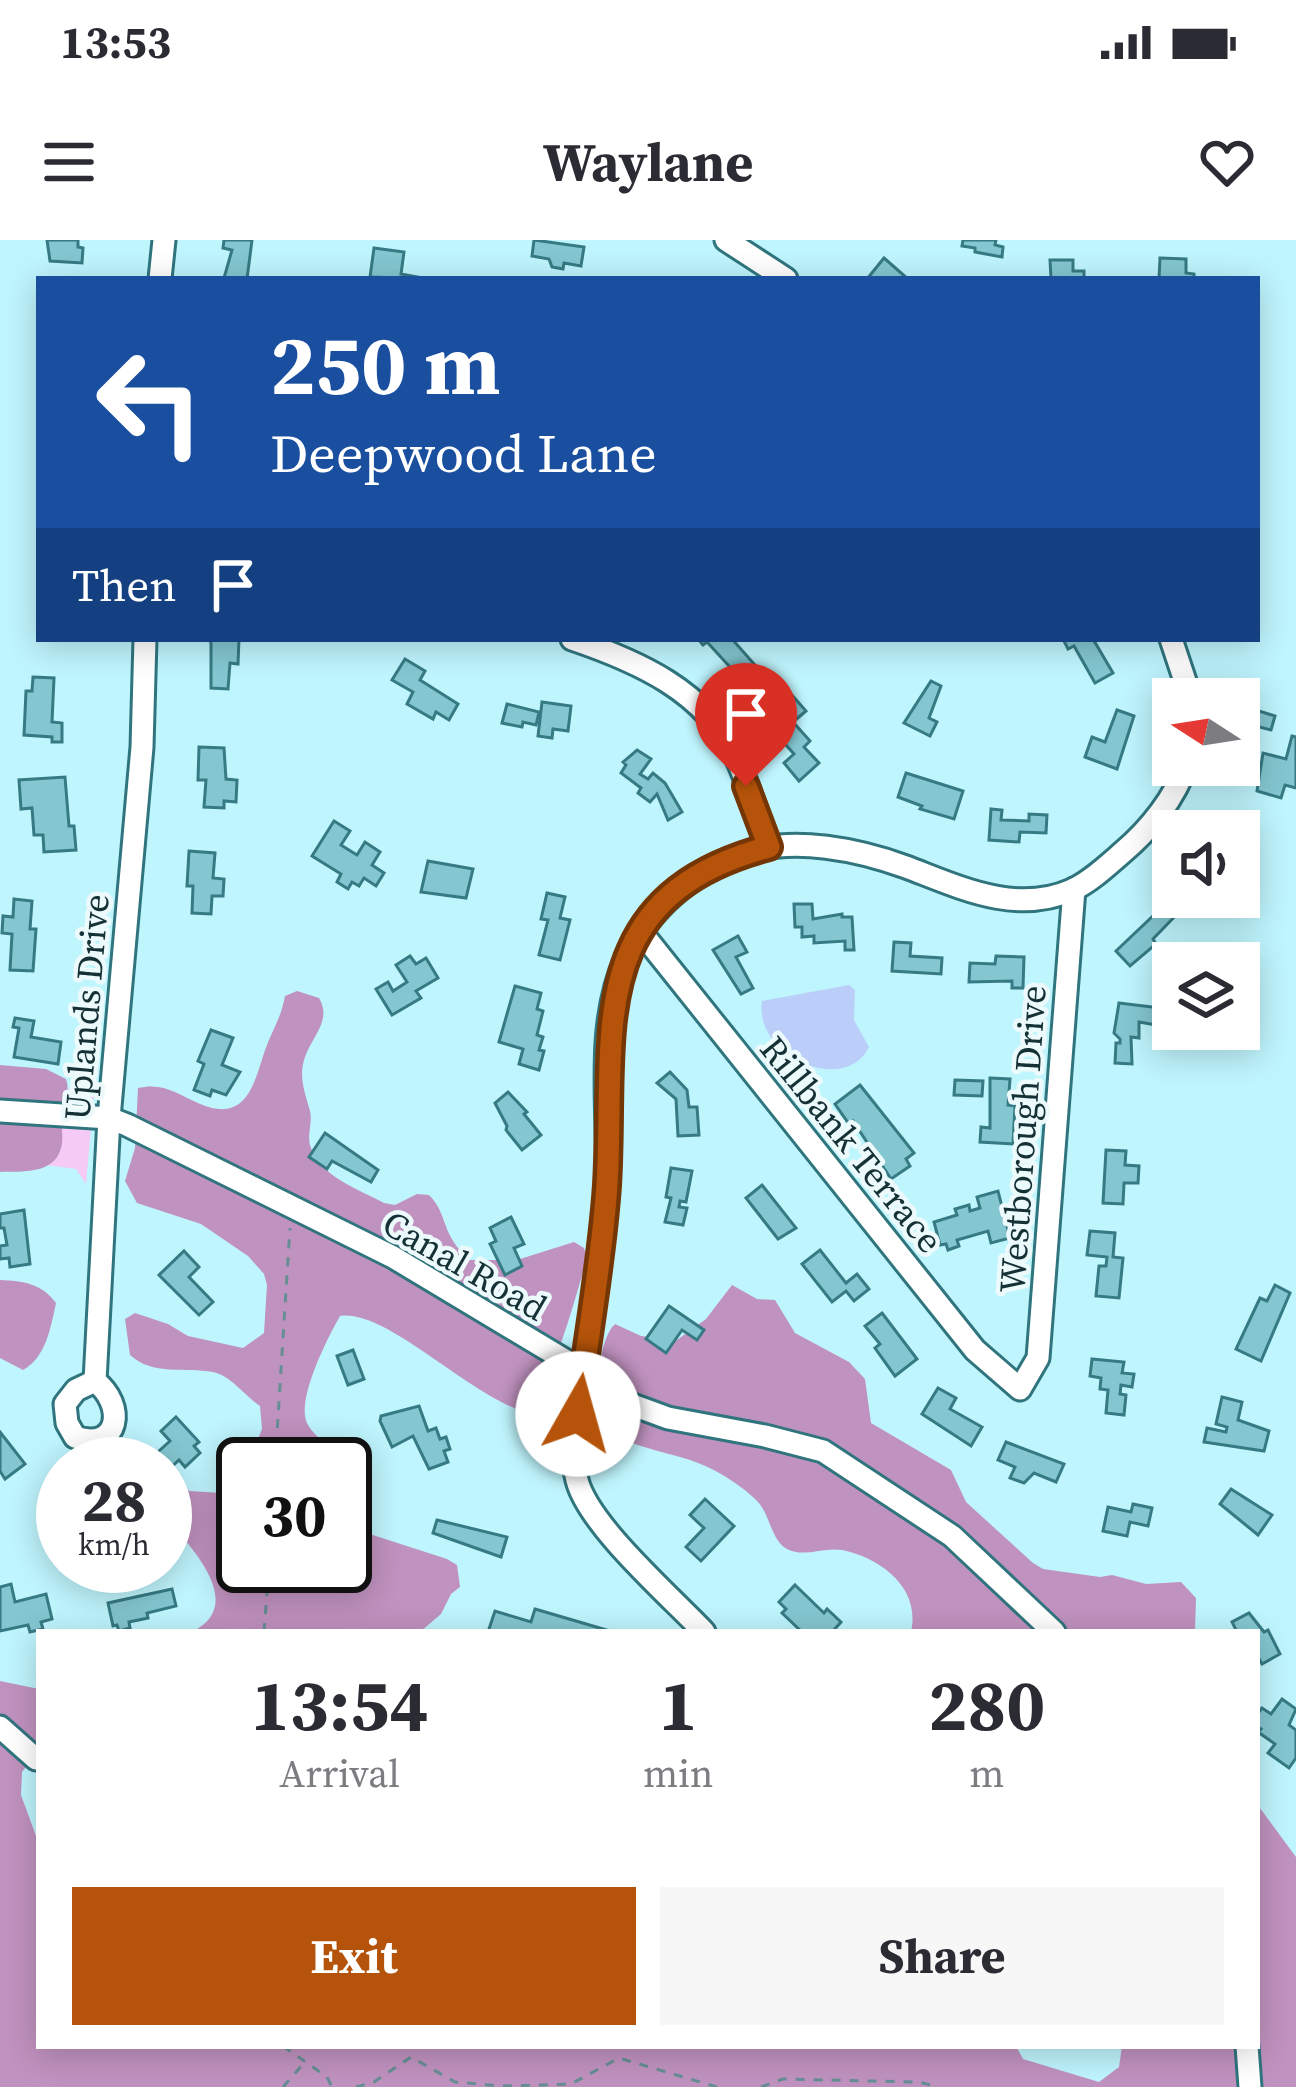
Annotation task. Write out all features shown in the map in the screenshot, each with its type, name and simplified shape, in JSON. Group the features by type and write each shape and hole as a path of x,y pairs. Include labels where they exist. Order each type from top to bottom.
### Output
{"street":[{"path":"160,276 164,240"},
{"path":"726,240 781,276"},
{"name":"Uplands Drive","path":"94,1381 109,1118 142,747 145,642"},
{"path":"580,642 650,668 717,725 736,755 769,847"},
{"path":"1172,642 1183,678"},
{"path":"701,1629 605,1528 584,1498 574,1457 607,1180 609,1030 626,958 672,895 700,875 769,847 858,854 987,897 1034,899 1074,890 1138,839 1175,786"},
{"name":"Westborough Drive","path":"1020,1390 1038,1358 1074,890"},
{"name":"Rillbank Terrace","path":"641,932 975,1350 1020,1390"},
{"name":"Canal Road","path":"0,1111 109,1118 393,1257 583,1371 619,1400 668,1418 823,1451 952,1536 1051,1629"},
{"path":"0,1727 36,1759"},
{"path":"1247,2049 1250,2087"}],"path":[{"path":"277,1437 291,1208"},
{"path":"264,1629 267,1593"},
{"path":"287,2049 327,2077 332,2087"},
{"path":"356,2087 374,2082 411,2057 455,2082 571,2084 619,2058 717,2087"},
{"path":"283,2087 305,2062"},
{"path":"761,2087 783,2079 918,2082 939,2087"}],"shaded area":[{"path":"297,991 319,998 322,1006 322,1021 302,1071 311,1116 310,1143 323,1167 384,1203 395,1205 417,1194 429,1195 454,1242 470,1260 517,1260 574,1242 584,1248 587,1259 551,1389 534,1414 511,1407 407,1341 360,1318 340,1316 314,1370 305,1415 318,1437 259,1437 260,1406 231,1381 219,1374 149,1366 130,1355 125,1319 135,1313 188,1336 243,1348 264,1333 267,1285 248,1256 201,1224 137,1203 125,1181 135,1148 138,1088 163,1088 218,1109 241,1102 255,1080 285,996"},
{"path":"0,1065 46,1069 66,1079 62,1145 57,1157 44,1167 0,1172"},
{"path":"0,1080 79,1091 95,1082 86,1184 76,1169 0,1159"},
{"path":"0,1280 31,1284 56,1303 42,1350 23,1370 0,1358"},
{"path":"732,1285 757,1299 775,1300 795,1333 849,1362 865,1379 871,1423 951,1470 966,1502 1033,1563 1043,1569 1112,1575 1146,1584 1181,1582 1196,1598 1195,1629 911,1629 910,1602 884,1568 842,1550 800,1553 787,1549 777,1540 758,1502 731,1480 706,1466 623,1439 594,1420 602,1355 615,1324 641,1336 677,1340 706,1319"},
{"path":"192,1491 216,1493 216,1593 372,1593 372,1535 447,1559 457,1565 460,1587 424,1629 196,1629 215,1606 215,1591 192,1550"},
{"path":"0,1681 36,1688 36,1755 22,1772 21,1795 36,1836 36,2049 1018,2049 1023,2059 1099,2082 1119,2067 1122,2049 1260,2049 1260,1808 1296,1857 1296,2087 0,2087"}],"water":[{"path":"849,985 855,990 854,1020 869,1047 857,1062 822,1069 803,1063 771,1038 763,1021 762,1001"}],"building":[{"path":"47,240 78,240 82,263 50,261"},
{"path":"224,240 252,240 247,276 225,276 232,250 223,248"},
{"path":"534,240 584,247 581,266 552,267 549,259 532,256"},
{"path":"963,240 996,240 995,245 1003,247 1002,257 975,252 975,248 962,246"},
{"path":"374,248 404,252 401,274 412,276 370,276"},
{"path":"884,258 905,276 869,276"},
{"path":"1160,258 1186,259 1186,273 1194,274 1194,276 1159,276"},
{"path":"1050,260 1073,260 1073,271 1084,271 1084,276 1051,276"},
{"path":"211,642 239,642 238,664 230,663 228,689 211,688"},
{"path":"707,642 735,642 755,665 740,678"},
{"path":"1064,642 1095,642 1113,673 1095,683 1074,646 1068,649"},
{"path":"405,659 425,671 420,680 458,704 449,720 436,712 433,719 407,704 413,692 392,680"},
{"path":"33,677 54,678 52,722 62,723 62,742 24,735 26,691 32,691"},
{"path":"931,681 941,686 929,718 937,722 930,736 904,723"},
{"path":"784,686 806,711 793,722 810,741 804,747 819,763 799,781 784,763 794,754 776,734 780,731 756,711"},
{"path":"542,702 571,706 568,731 553,729 552,738 538,736"},
{"path":"507,704 539,712 536,725 502,723"},
{"path":"1117,710 1134,716 1117,769 1085,757 1092,737 1105,742"},
{"path":"1260,711 1275,716 1271,730 1260,727"},
{"path":"1292,736 1296,737 1296,788 1285,785 1281,798 1257,791 1263,753 1286,759"},
{"path":"199,747 224,748 226,779 237,780 236,802 224,801 224,808 204,807 206,780 198,780"},
{"path":"637,750 651,759 640,774 648,779 653,773 665,783 682,812 668,820 657,794 650,802 621,773 623,762"},
{"path":"906,773 963,791 954,819 898,797"},
{"path":"65,777 76,850 44,852 43,835 34,835 32,808 21,809 19,780"},
{"path":"991,809 1002,810 1001,820 1029,821 1029,814 1047,815 1046,833 1020,832 1019,842 989,840"},
{"path":"334,821 350,831 341,845 357,855 365,842 380,852 372,865 384,873 376,886 364,878 359,886 352,882 348,889 337,882 341,874 312,856"},
{"path":"189,851 215,853 213,878 224,879 223,896 212,896 211,914 192,913 193,886 187,886"},
{"path":"428,861 473,869 466,898 421,892"},
{"path":"547,893 565,897 560,918 570,920 560,960 539,955 548,920 541,919"},
{"path":"14,899 32,901 33,971 10,970 12,934 2,933 3,916 13,917"},
{"path":"794,904 812,904 813,919 852,917 854,950 845,950 845,941 814,943 814,936 802,937 802,927 795,927"},
{"path":"1152,917 1173,918 1153,939 1152,947 1130,966 1116,951"},
{"path":"738,936 747,952 736,957 753,988 741,994 713,950"},
{"path":"894,942 911,943 910,956 942,958 941,974 892,971"},
{"path":"410,956 416,964 426,958 438,978 416,991 421,998 392,1015 376,989 388,982 393,991 407,982 396,965"},
{"path":"996,956 1024,957 1023,988 1012,988 1012,981 969,982 970,963 995,964"},
{"path":"515,986 541,993 537,1009 543,1011 537,1035 543,1037 539,1050 544,1051 539,1070 519,1064 523,1049 499,1042"},
{"path":"1119,1003 1152,1007 1152,1024 1139,1022 1139,1038 1131,1037 1132,1064 1115,1063 1120,1039 1114,1033"},
{"path":"15,1018 34,1021 31,1037 61,1042 58,1064 14,1057 19,1028 13,1027"},
{"path":"211,1030 233,1038 222,1065 240,1072 226,1095 194,1090 204,1064 198,1061"},
{"path":"670,1072 687,1090 689,1107 697,1107 699,1135 678,1136 676,1099 657,1083"},
{"path":"990,1078 1010,1079 1008,1105 1015,1106 1013,1144 980,1142 981,1127 990,1128"},
{"path":"955,1080 983,1081 982,1096 954,1095"},
{"path":"860,1085 914,1153 906,1159 910,1166 891,1179 853,1121 849,1124 835,1104"},
{"path":"508,1092 541,1135 522,1150 506,1130 495,1103"},
{"path":"325,1133 378,1170 371,1182 332,1161 327,1169 309,1157"},
{"path":"1106,1150 1126,1151 1125,1165 1139,1166 1138,1183 1124,1183 1123,1204 1103,1203"},
{"path":"671,1168 692,1171 686,1202 680,1201 679,1207 687,1208 683,1225 665,1222"},
{"path":"762,1185 796,1228 778,1239 746,1198"},
{"path":"998,1191 1010,1238 991,1243 988,1231 957,1240 959,1246 948,1250 946,1244 940,1245 934,1222 957,1215 955,1209 980,1208 977,1197"},
{"path":"24,1210 30,1264 10,1267 9,1258 0,1259 0,1246 7,1245 0,1214"},
{"path":"511,1217 524,1244 514,1248 522,1266 505,1275 490,1244 496,1241 490,1228"},
{"path":"1090,1231 1115,1233 1113,1257 1123,1258 1119,1298 1096,1296 1099,1266 1106,1266 1107,1257 1087,1255"},
{"path":"820,1250 846,1283 857,1274 869,1289 854,1301 846,1291 832,1302 802,1264"},
{"path":"184,1251 199,1267 189,1277 213,1302 199,1315 159,1275"},
{"path":"1275,1285 1290,1293 1261,1361 1236,1349 1260,1298 1267,1301"},
{"path":"669,1306 704,1330 697,1340 682,1330 666,1353 646,1339"},
{"path":"882,1313 917,1359 895,1376 875,1348 880,1344 865,1326"},
{"path":"353,1350 364,1379 348,1385 337,1356"},
{"path":"1092,1359 1124,1362 1122,1373 1134,1374 1132,1387 1121,1385 1120,1394 1126,1395 1124,1415 1106,1413 1108,1390 1100,1389 1101,1378 1090,1376"},
{"path":"938,1388 956,1398 950,1409 982,1427 971,1446 922,1414"},
{"path":"1222,1397 1242,1402 1238,1420 1269,1431 1264,1451 1204,1442 1207,1428 1226,1432 1227,1427 1216,1424"},
{"path":"419,1406 428,1431 436,1428 450,1449 444,1451 448,1462 429,1469 413,1436 392,1447 380,1421 381,1416"},
{"path":"176,1417 199,1442 194,1446 200,1453 192,1460 192,1437 166,1437 161,1431"},
{"path":"0,1432 25,1464 5,1479 0,1471"},
{"path":"1006,1442 1064,1464 1056,1482 1034,1473 1024,1483 1010,1478 1015,1467 998,1460"},
{"path":"1231,1489 1272,1515 1258,1535 1220,1504"},
{"path":"705,1499 734,1526 701,1561 686,1547 704,1528 690,1515"},
{"path":"1133,1504 1152,1508 1148,1526 1130,1522 1127,1536 1103,1531 1108,1507 1131,1512"},
{"path":"437,1520 507,1537 501,1557 433,1533"},
{"path":"11,1584 15,1602 46,1594 52,1619 41,1622 43,1629 30,1632 28,1625 0,1631 0,1587"},
{"path":"795,1585 824,1613 827,1609 841,1622 835,1629 799,1629 782,1613 786,1609 779,1602"},
{"path":"173,1593 176,1606 147,1613 148,1618 129,1622 130,1628 113,1626 108,1603"},
{"path":"535,1609 603,1629 489,1629 495,1611 531,1622"},
{"path":"1249,1613 1264,1632 1268,1630 1280,1654 1262,1664 1260,1629 1236,1629 1232,1622"},
{"path":"1282,1699 1296,1709 1289,1725 1296,1730 1296,1758 1289,1768 1268,1753 1275,1744 1260,1733 1260,1711 1271,1714"}],"route":[{"path":"578,1414 604,1223 609,1030 616,989 641,932 672,895 722,863 769,847 746,786"}]}
